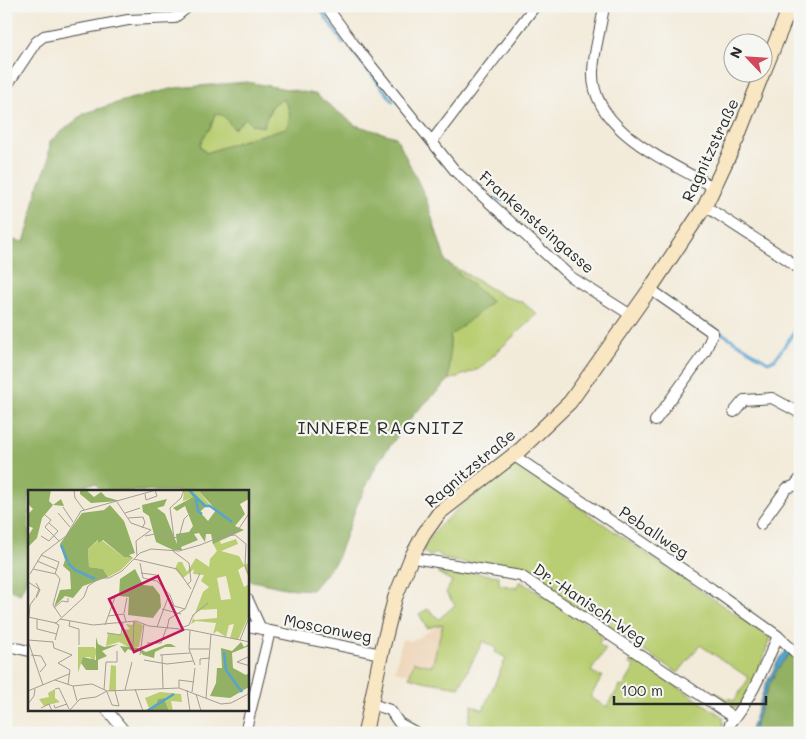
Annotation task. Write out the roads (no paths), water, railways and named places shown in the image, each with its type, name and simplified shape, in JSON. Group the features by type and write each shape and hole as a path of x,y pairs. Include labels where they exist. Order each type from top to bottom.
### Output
{"main road":[{"name":"Ragnitzstraße","path":"774,44 787,10"},
{"name":"Ragnitzstraße","path":"365,733 381,654 395,598 412,556 424,534 439,513 513,455 570,402 650,289 705,206 742,127 759,82"}],"street":[{"path":"6,86 36,42 44,36 128,20 174,18 189,6"},
{"name":"Frankensteingasse","path":"326,6 353,43 456,172 571,277 631,315"},
{"path":"432,141 535,6"},
{"path":"604,6 593,71 595,90 602,107 638,145 715,188"},
{"path":"705,206 788,260 800,270"},
{"path":"650,289 713,333 705,352 655,421"},
{"path":"734,412 744,400 772,398 800,413"},
{"name":"Peballweg","path":"513,455 778,636 798,655"},
{"path":"761,524 787,488 794,486 800,480"},
{"name":"Dr.-Hanisch-Weg","path":"412,556 419,559 521,576 732,721 743,708 758,681 778,636"},
{"name":"Mosconweg","path":"246,733 265,630 249,602"},
{"name":"Mosconweg","path":"249,626 381,654"},
{"path":"8,646 28,650"},
{"path":"372,704 390,710 399,722 417,733"},
{"path":"109,712 126,733"}],"water":[{"path":"800,641 800,645 782,663 769,684 753,733 750,733 765,686 780,657"}],"waterway":[{"path":"318,6 343,43"},
{"path":"352,51 393,101"},
{"path":"490,198 507,201"},
{"path":"712,327 768,362 775,359 800,324"}],"district":[{"name":"INNERE RAGNITZ","path":"381,428"}]}
